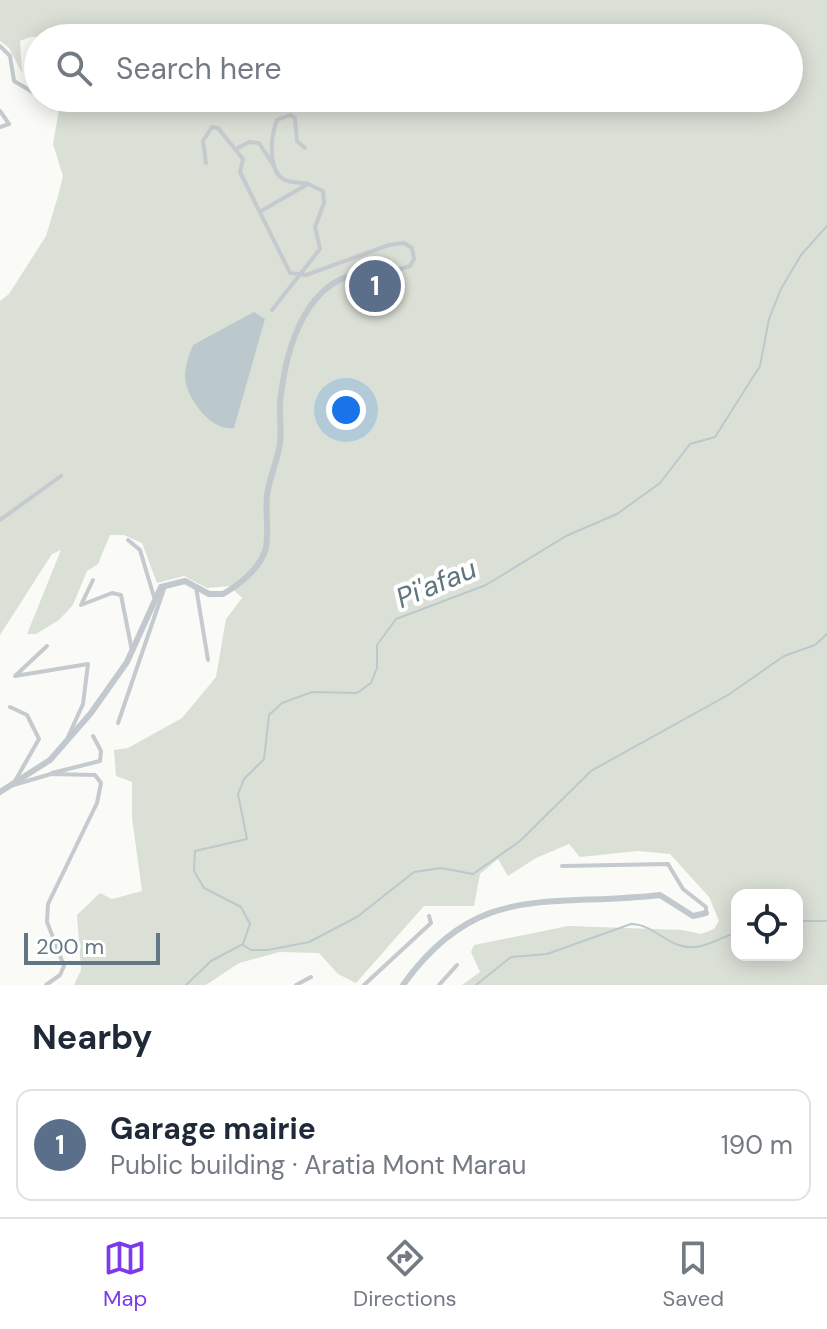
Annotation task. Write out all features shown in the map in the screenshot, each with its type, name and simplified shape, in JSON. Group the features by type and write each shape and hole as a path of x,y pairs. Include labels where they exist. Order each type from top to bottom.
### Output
{"main road":[{"path":"0,792 40,768 66,744 116,678 132,651 154,597 165,584 185,581 209,594 223,594 249,575 263,555 268,487 280,441 281,394 295,334 310,305 347,275 358,271 388,273"},
{"path":"403,985 437,942 472,918 507,905 580,898 625,901 660,895 693,916 706,913"}],"street":[{"path":"0,46 10,56 14,81 24,87"},
{"path":"0,111 9,121 6,128 0,127"},
{"path":"278,173 272,150 277,120 290,115 295,118 297,141 305,148"},
{"path":"206,163 203,141 212,127 243,159 240,172 261,211 286,270 298,276 379,247 404,243 412,248 414,259 410,266 388,273"},
{"path":"236,149 249,142 259,143 278,173 287,181 319,187 325,197 315,227 320,249 272,310"},
{"path":"261,211 308,184"},
{"path":"0,520 61,476"},
{"path":"128,540 140,550 154,597"},
{"path":"93,580 81,605 112,593 121,595 132,651"},
{"path":"118,723 164,596 165,584"},
{"path":"196,587 208,660"},
{"path":"47,646 15,676 37,675 86,663 89,666 83,704 66,744"},
{"path":"10,707 27,715 39,739 15,781"},
{"path":"7,786 100,761 101,751 93,736"},
{"path":"50,775 95,775 101,783 97,803 48,904 47,922 64,961 54,985"},
{"path":"562,866 668,864 683,889 706,907 706,913"},
{"path":"364,985 431,923 429,916"},
{"path":"439,985 457,965"},
{"path":"46,985 58,977"},
{"path":"296,985 311,977"}],"shaded area":[{"path":"0,0 827,0 827,985 462,985 480,972 471,952 474,945 568,926 682,930 701,934 714,929 719,921 709,897 670,854 638,851 580,857 569,844 536,858 508,876 498,859 480,874 474,906 424,906 356,983 338,974 319,953 280,952 239,963 206,985 74,985 81,970 77,915 100,893 112,899 142,891 132,818 132,782 116,776 114,750 128,748 182,718 216,677 226,619 242,598 230,586 207,588 184,576 157,583 142,543 124,535 110,535 98,564 87,571 73,605 59,620 36,634 27,634 61,550 52,554 0,635 0,301 9,294 46,236 63,176 53,144 59,112 803,112 803,24 24,24 24,39 20,41 22,73 9,48 0,41"},
{"path":"254,312 265,319 234,428 225,428 209,419 195,403 186,385 186,365 193,345"}],"waterway":[{"name":"Pi'afau","path":"186,985 211,961 243,944 250,924 241,907 204,888 194,871 195,851 247,839 238,794 244,779 264,759 269,715 282,703 312,692 357,693 371,683 377,668 377,645 396,619 486,585 566,536 617,514 660,483 690,444 715,437 760,366 769,319 781,289 801,255 827,226"},
{"path":"243,945 251,950 268,950 309,942 357,917 414,872 441,868 473,874 520,841 591,771 728,695 784,656 815,645 827,634"},
{"path":"803,921 827,921"},
{"path":"476,985 511,957 547,954 631,924 640,925 686,947 706,945 731,935"}],"place":[{"name":"Garage mairie","path":"375,286"}]}
